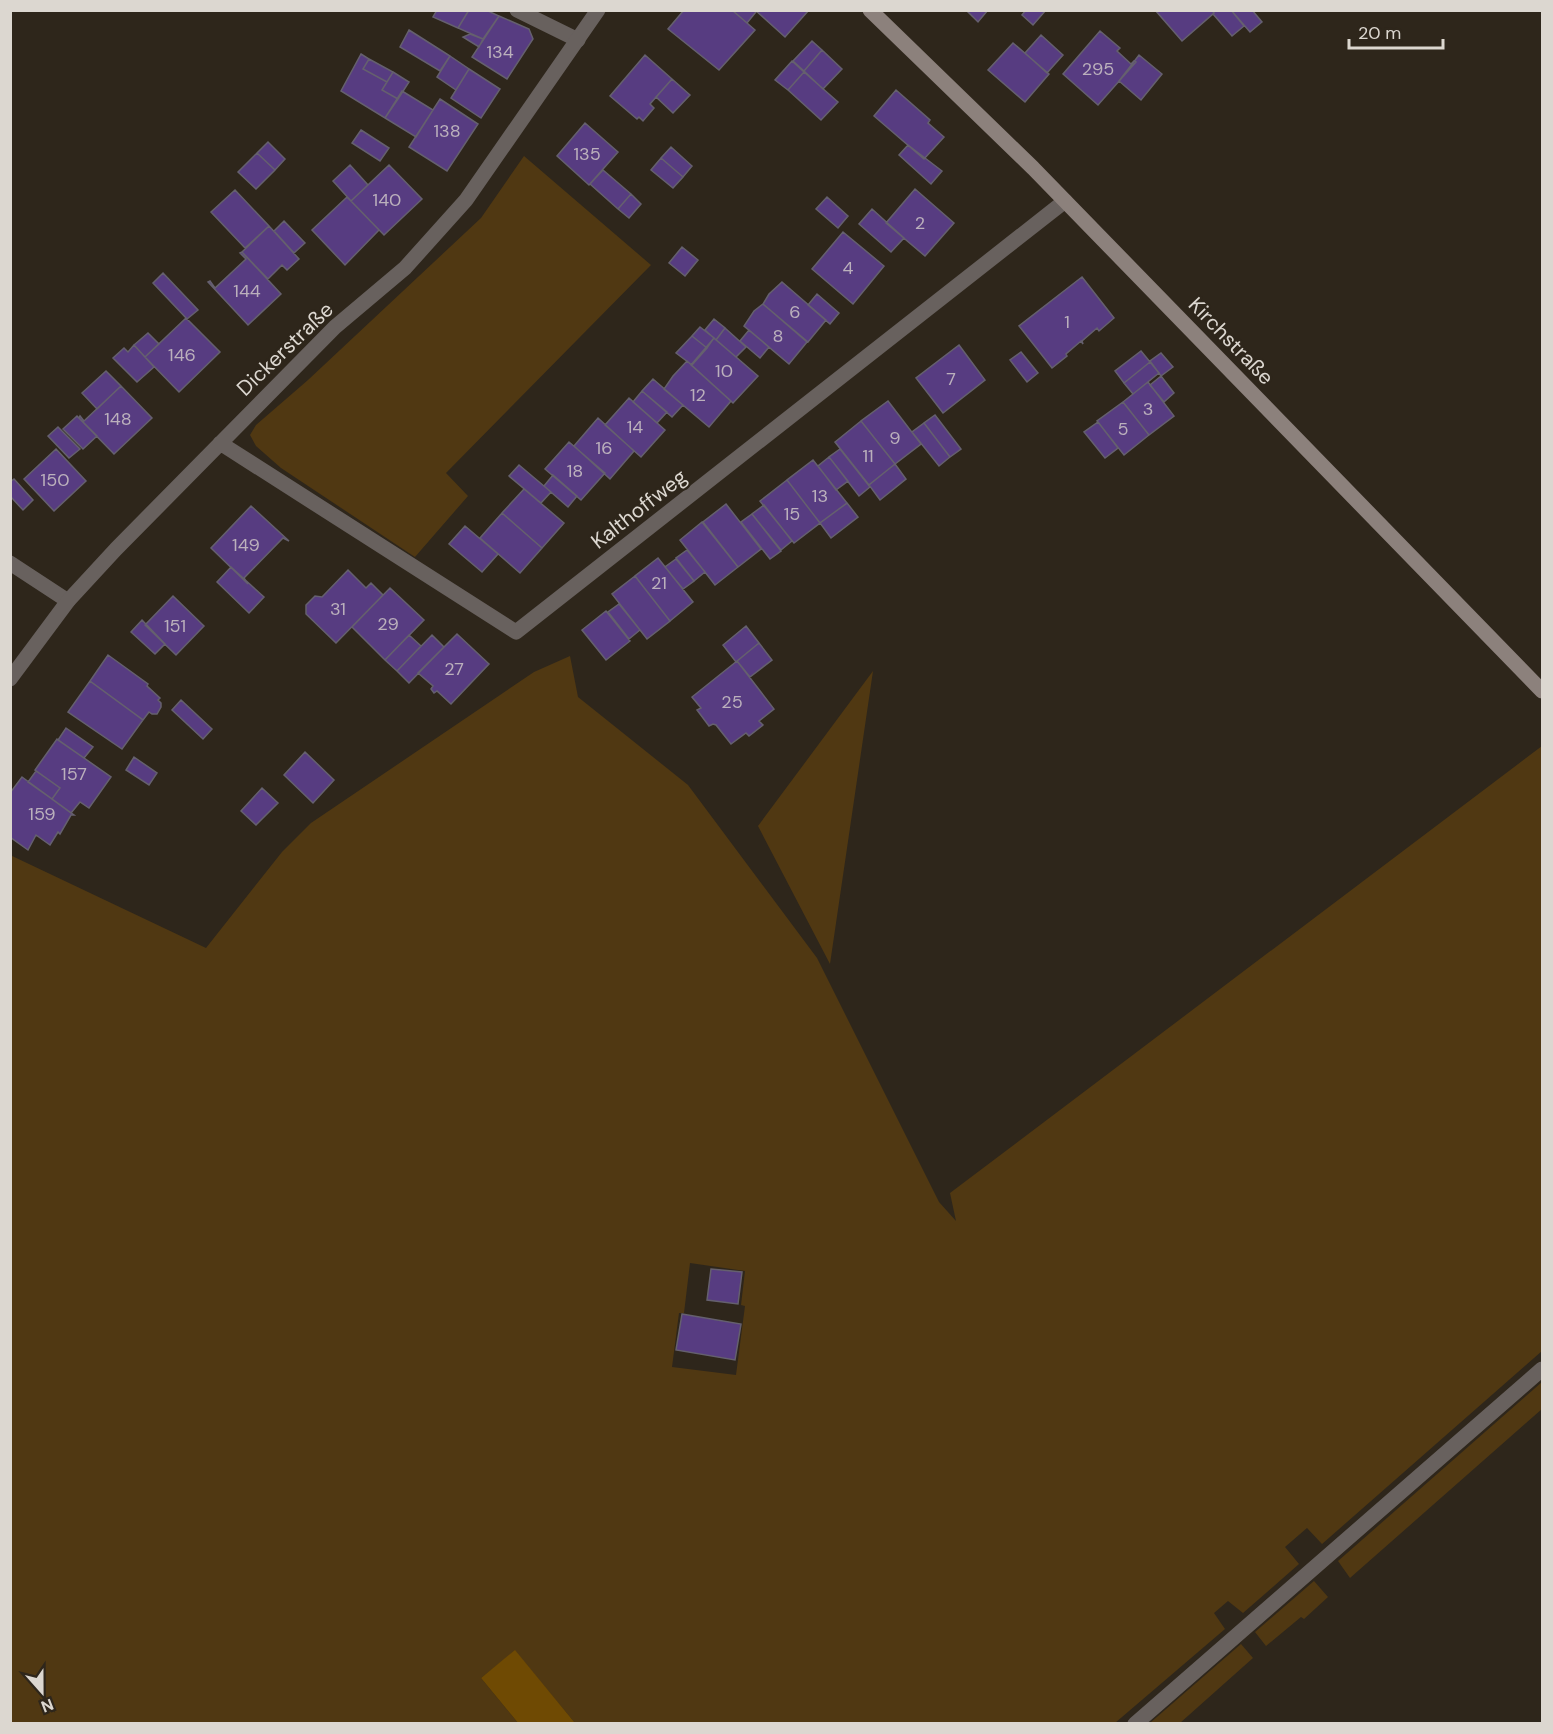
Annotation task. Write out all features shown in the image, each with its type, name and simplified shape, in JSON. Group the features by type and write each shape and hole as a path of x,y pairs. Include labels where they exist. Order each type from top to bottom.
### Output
{"street":[{"path":"517,10 578,40"},
{"name":"Dickerstraße","path":"578,40 590,10"},
{"name":"Dickerstraße","path":"10,679 68,601 116,549 335,327 405,268 466,200 598,10"},
{"name":"Kirchstraße","path":"870,10 1065,201 1542,691"},
{"name":"Kirchstraße","path":"878,10 886,25"},
{"name":"Kalthoffweg","path":"220,443 516,632 1065,201"},
{"path":"10,563 68,601"},
{"path":"1135,1724 1542,1369"}],"shaded area":[{"path":"524,156 651,265 446,473 468,496 415,557 281,468 256,446 250,435 256,425 308,380 481,218"},
{"path":"570,656 578,697 688,785 817,958 939,1202 956,1221 950,1193 1542,746 1542,1351 1322,1544 1307,1528 1285,1547 1299,1564 1243,1613 1228,1601 1214,1613 1225,1629 1115,1723 575,1723 515,1651 481,1678 518,1723 11,1723 10,855 206,948 282,852 311,823 534,672","holes":["690,1263 745,1271 741,1305 745,1306 736,1375 672,1367 679,1313 684,1313"]},
{"path":"873,671 830,964 758,826"},
{"path":"1542,1382 1542,1409 1350,1578 1338,1561"},
{"path":"1314,1581 1328,1597 1304,1619 1301,1617 1266,1646 1255,1632"},
{"path":"1241,1644 1253,1658 1180,1723 1150,1723"},
{"path":"515,1650 575,1723 518,1723 481,1678"}],"building":[{"path":"437,10 469,10 458,28 433,17"},
{"path":"469,10 486,10 499,16 483,39 458,28"},
{"path":"684,10 732,10 755,30 719,70 668,29"},
{"path":"732,10 755,10 756,12 747,23"},
{"path":"755,10 809,10 785,37"},
{"path":"966,10 988,10 978,22"},
{"path":"1026,10 1046,10 1033,25 1022,15"},
{"path":"1155,10 1212,10 1214,13 1182,41"},
{"path":"1212,10 1231,10 1244,26 1232,36"},
{"path":"1231,10 1252,10 1262,22 1250,32"},
{"path":"499,16 529,29 533,39 507,79 472,57"},
{"path":"409,30 450,56 440,71 400,47"},
{"path":"1100,31 1120,48 1117,51 1131,64 1136,62 1098,105 1063,74"},
{"path":"470,34 483,39 479,47 463,37"},
{"path":"1041,35 1063,55 1047,73 1025,53"},
{"path":"812,41 822,50 804,71 793,61"},
{"path":"1013,43 1049,74 1025,102 988,70"},
{"path":"822,50 842,69 823,89 804,71"},
{"path":"361,54 369,59 363,69 387,82 382,90 398,99 385,118 341,91"},
{"path":"645,55 672,79 650,104 654,108 643,121 639,117 637,119 610,96"},
{"path":"1139,55 1162,74 1141,100 1119,81"},
{"path":"450,56 469,69 456,90 437,77"},
{"path":"369,59 393,72 387,82 363,69"},
{"path":"792,61 804,72 788,90 775,80"},
{"path":"469,69 500,89 481,118 451,98"},
{"path":"393,72 409,82 398,99 382,90"},
{"path":"804,72 838,102 821,120 788,90"},
{"path":"672,79 690,95 673,113 656,97"},
{"path":"896,90 930,120 928,123 944,137 924,159 874,116"},
{"path":"402,91 433,110 416,137 385,118"},
{"path":"440,99 478,124 447,171 409,147"},
{"path":"585,123 618,152 589,185 557,156"},
{"path":"361,130 389,148 380,161 352,143"},
{"path":"268,142 285,159 275,170 257,153"},
{"path":"908,145 942,171 931,184 899,155"},
{"path":"671,147 692,166 683,177 661,158"},
{"path":"257,153 275,170 256,189 238,172"},
{"path":"661,158 683,177 673,188 651,170"},
{"path":"350,165 368,185 351,201 333,181"},
{"path":"389,165 422,199 384,235 351,201"},
{"path":"603,170 631,194 618,209 590,184"},
{"path":"915,189 954,223 925,256 886,223"},
{"path":"235,190 269,226 245,248 211,212"},
{"path":"631,194 641,204 629,218 618,209"},
{"path":"347,197 379,230 345,265 312,230"},
{"path":"827,197 848,216 838,228 816,209"},
{"path":"872,209 904,238 891,252 859,224"},
{"path":"284,221 305,243 294,253 274,231"},
{"path":"269,226 299,259 287,270 282,265 268,279 242,252"},
{"path":"843,232 884,266 853,304 812,269"},
{"path":"682,247 698,260 685,276 669,263"},
{"path":"242,252 281,294 248,325 208,282 210,281 215,288 246,259 240,253"},
{"path":"163,273 198,310 187,319 153,283"},
{"path":"1082,277 1114,318 1099,331 1097,328 1082,341 1083,344 1081,341 1052,368 1019,326"},
{"path":"782,282 826,320 808,342 763,304 769,294"},
{"path":"817,294 839,313 830,324 808,305"},
{"path":"763,304 807,342 789,364 744,326 754,311"},
{"path":"186,318 220,352 179,392 145,357"},
{"path":"714,319 725,328 716,340 705,330"},
{"path":"700,327 714,338 707,348 692,336"},
{"path":"725,328 746,347 736,357 716,340"},
{"path":"749,330 769,347 760,358 740,341"},
{"path":"148,333 159,344 145,357 134,345"},
{"path":"692,336 707,348 692,365 676,353"},
{"path":"714,338 758,376 733,403 691,365"},
{"path":"134,345 154,367 137,382 113,358 124,348 128,352"},
{"path":"959,345 985,380 943,413 916,378"},
{"path":"1141,351 1150,362 1124,383 1115,371"},
{"path":"1021,352 1038,373 1027,382 1010,360"},
{"path":"1161,353 1173,367 1161,376 1150,361"},
{"path":"687,361 731,401 709,427 664,389"},
{"path":"1150,362 1159,373 1133,394 1124,383"},
{"path":"106,371 121,386 97,409 82,393"},
{"path":"1161,376 1174,393 1164,402 1150,385"},
{"path":"653,379 683,405 672,417 642,391"},
{"path":"1148,382 1174,416 1149,435 1123,402"},
{"path":"121,386 152,418 114,454 79,418 80,416 84,421"},
{"path":"642,391 667,412 657,423 633,402"},
{"path":"629,398 665,430 641,457 605,425"},
{"path":"888,401 921,444 895,464 861,421"},
{"path":"1123,402 1149,435 1124,455 1097,421"},
{"path":"935,415 961,449 950,457 924,423"},
{"path":"77,416 97,436 83,449 63,429"},
{"path":"598,418 634,451 610,479 574,446"},
{"path":"861,421 895,464 869,485 835,442"},
{"path":"1098,422 1118,448 1105,458 1084,432"},
{"path":"924,423 950,457 939,466 912,432"},
{"path":"58,427 80,449 69,458 48,436"},
{"path":"569,442 605,473 581,500 545,469"},
{"path":"56,449 86,481 54,511 24,479"},
{"path":"840,449 870,487 859,496 829,457"},
{"path":"829,457 848,481 836,490 818,466"},
{"path":"813,460 847,503 820,523 787,480"},
{"path":"895,464 906,479 880,500 869,485"},
{"path":"519,465 551,492 541,503 509,476"},
{"path":"553,475 577,496 568,507 544,486"},
{"path":"14,479 33,500 23,510 10,496 10,482"},
{"path":"787,480 820,523 794,543 760,501"},
{"path":"524,489 564,523 542,548 502,513"},
{"path":"847,503 858,517 831,538 820,523"},
{"path":"726,504 761,549 738,567 703,522"},
{"path":"764,505 792,541 781,550 752,514"},
{"path":"251,506 289,541 283,538 244,578 248,584 211,548"},
{"path":"502,513 542,548 520,573 480,538"},
{"path":"752,514 781,551 770,559 741,522"},
{"path":"702,522 738,567 715,585 680,540"},
{"path":"465,526 498,554 482,572 449,544"},
{"path":"687,550 705,572 694,581 676,558"},
{"path":"658,558 693,602 670,621 635,576"},
{"path":"676,559 694,581 683,589 665,567"},
{"path":"231,567 264,597 249,613 217,582"},
{"path":"348,570 366,588 371,583 383,595 336,643 306,614 306,605 315,596 322,597"},
{"path":"635,576 670,621 647,639 612,594"},
{"path":"390,588 424,620 385,660 352,627"},
{"path":"173,596 204,626 176,655 145,625"},
{"path":"619,604 640,630 629,639 608,612"},
{"path":"606,611 630,641 606,660 582,630"},
{"path":"142,620 165,644 155,654 131,632"},
{"path":"746,626 759,643 736,662 723,645"},
{"path":"457,634 489,664 451,704 437,691 434,693 431,689 433,686 418,673"},
{"path":"409,635 421,646 397,671 385,660"},
{"path":"432,635 444,647 409,683 397,671"},
{"path":"759,643 772,660 750,677 737,661"},
{"path":"108,655 148,684 147,686 160,698 158,700 161,707 157,714 149,712 143,720 90,681"},
{"path":"737,661 774,709 759,721 763,725 749,736 746,733 731,744 716,725 709,726 697,710 701,708 692,697"},
{"path":"90,681 143,720 122,749 68,712"},
{"path":"181,700 212,729 203,739 172,710"},
{"path":"66,728 93,747 84,758 58,740"},
{"path":"57,739 111,777 89,808 80,802 71,813 52,799 60,788 35,770"},
{"path":"305,752 334,780 313,803 284,775"},
{"path":"134,757 157,773 149,785 126,770"},
{"path":"36,771 60,788 52,799 28,782"},
{"path":"22,777 74,815 71,815 60,834 58,832 50,845 36,835 28,850 10,837 10,793"},
{"path":"262,788 278,803 256,825 241,811"},
{"path":"711,1269 742,1272 738,1304 707,1300"},
{"path":"682,1314 741,1324 735,1360 676,1350"}]}
